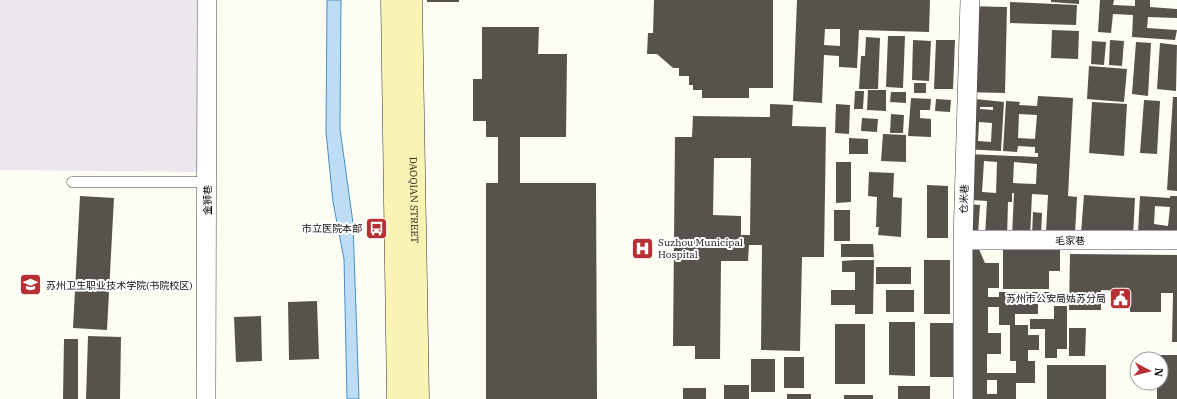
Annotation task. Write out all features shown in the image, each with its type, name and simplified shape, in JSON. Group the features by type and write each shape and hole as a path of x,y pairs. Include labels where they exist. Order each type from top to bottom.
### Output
{"main road":[{"name":"DAOQIAN STREET","path":"392,0 398,399"},
{"name":"DAOQIAN STREET","path":"411,0 418,399"}],"street":[{"name":"金狮巷","path":"206,399 207,0"},
{"name":"仓米巷","path":"964,399 963,240 970,0"},
{"name":"毛家巷","path":"963,240 1177,240"}],"lane":[{"path":"72,182 207,182"}],"shaded area":[{"path":"0,0 200,0 199,172 0,170"}],"water":[{"path":"327,0 341,0 340,129 353,223 359,399 347,399 344,259 333,202 326,132"}],"building":[{"path":"427,0 459,0 459,2 427,2"},
{"path":"654,0 773,0 773,88 749,88 749,98 702,98 702,90 693,90 693,85 689,85 689,76 679,76 679,68 673,68 657,54 647,54 648,33 653,33"},
{"path":"797,0 930,0 929,32 859,30 857,68 839,67 839,56 824,55 822,103 793,101","holes":["825,29 840,29 840,46 824,45"]},
{"path":"1051,0 1079,0 1079,4 1051,2"},
{"path":"1100,0 1114,0 1113,5 1135,6 1135,0 1150,0 1150,7 1177,9 1177,18 1148,17 1147,28 1177,30 1175,40 1132,37 1133,15 1113,14 1111,33 1098,32"},
{"path":"1010,2 1077,5 1076,25 1010,23"},
{"path":"964,6 1007,7 1005,93 962,92"},
{"path":"482,27 539,27 538,54 567,54 566,137 520,137 520,183 596,183 597,399 486,399 486,183 498,183 498,137 486,137 486,121 473,121 473,79 482,79"},
{"path":"1052,30 1079,31 1078,59 1051,58"},
{"path":"888,36 905,36 903,88 886,87"},
{"path":"866,37 880,38 878,89 859,89 861,56 865,56"},
{"path":"913,40 931,41 929,81 912,80"},
{"path":"936,40 955,40 953,89 934,89"},
{"path":"1110,40 1124,41 1122,66 1109,65"},
{"path":"1092,41 1106,42 1104,65 1091,64"},
{"path":"1136,42 1151,43 1148,96 1132,94"},
{"path":"1160,43 1177,45 1176,91 1157,89"},
{"path":"1089,66 1127,69 1124,102 1087,99"},
{"path":"914,83 926,83 926,93 914,93"},
{"path":"868,90 886,90 886,111 867,110"},
{"path":"855,91 864,91 863,109 854,109"},
{"path":"891,92 906,92 906,103 890,102"},
{"path":"1038,96 1073,98 1068,196 1077,197 1075,234 1046,232 1048,195 1032,194 1030,237 1012,236 1014,193 1012,193 1012,202 1008,202 1007,238 985,237 987,201 972,200 968,154 1038,157 1038,153 1035,153 1035,147 1018,146 1017,152 1003,151 1006,101 1020,102 1019,105 1037,106","holes":["1019,114 1037,115 1035,139 1018,138","984,161 997,162 996,193 982,192","1014,162 1037,164 1036,184 1013,183"]},
{"path":"1173,97 1177,97 1177,191 1167,190"},
{"path":"911,98 931,99 930,110 920,110 920,118 931,119 931,137 908,136"},
{"path":"966,98 1004,102 1001,151 963,149","holes":["980,107 993,107 993,110 980,109","979,122 992,123 991,142 978,141"]},
{"path":"936,99 951,100 950,112 935,111"},
{"path":"1144,100 1160,101 1157,154 1140,153"},
{"path":"1092,102 1127,104 1124,156 1089,153"},
{"path":"770,104 793,105 792,126 826,127 824,257 802,257 800,351 761,350 762,245 749,245 748,261 721,261 720,359 695,359 695,346 673,346 675,137 692,137 693,116 770,117","holes":["714,158 751,158 750,235 741,235 741,216 713,215"]},
{"path":"836,104 850,105 849,134 835,133"},
{"path":"891,114 904,115 903,133 890,133"},
{"path":"862,118 878,119 877,132 861,131"},
{"path":"883,134 906,135 906,162 881,161"},
{"path":"849,138 868,139 868,154 849,154"},
{"path":"836,162 851,162 851,202 836,203"},
{"path":"869,172 894,173 893,197 902,198 901,237 878,235 879,227 876,227 877,197 868,196"},
{"path":"927,185 948,186 948,238 927,238"},
{"path":"1084,195 1135,198 1133,236 1081,233"},
{"path":"80,196 114,198 107,330 73,328"},
{"path":"1140,196 1170,198 1170,196 1177,196 1177,233 1138,233","holes":["1155,206 1170,207 1168,226 1154,224"]},
{"path":"967,204 980,205 978,235 966,235"},
{"path":"834,210 850,210 850,241 834,241"},
{"path":"1033,212 1042,213 1041,235 1032,235"},
{"path":"841,244 873,244 874,257 841,257"},
{"path":"1003,245 1060,246 1060,271 1049,271 1049,289 1003,289"},
{"path":"966,247 978,247 985,263 999,263 999,288 988,288 988,297 999,297 999,292 1051,292 1051,302 1015,302 1015,304 1038,304 1038,314 1015,314 1015,325 1028,325 1028,335 1039,335 1039,350 1028,350 1028,361 1035,361 1035,383 1016,383 1016,399 972,399 973,263","holes":["988,307 999,307 999,325 1010,325 1010,361 1016,361 1016,373 987,373 987,354 1001,354 1001,333 988,333","987,380 997,380 997,394 987,394"]},
{"path":"1070,254 1177,255 1177,342 1172,342 1173,293 1161,293 1161,312 1130,312 1130,291 1101,290 1101,310 1069,310"},
{"path":"874,260 873,314 855,314 855,305 831,305 831,290 855,290 855,272 842,272 842,261"},
{"path":"924,260 950,260 950,314 924,314"},
{"path":"876,267 911,267 911,284 876,284"},
{"path":"886,290 914,290 914,312 886,312"},
{"path":"317,301 319,359 289,360 288,302"},
{"path":"1054,306 1067,306 1067,349 1057,349 1057,358 1045,358 1045,329 1030,329 1030,319 1054,319"},
{"path":"261,316 262,361 236,362 234,317"},
{"path":"889,322 915,322 915,376 889,375"},
{"path":"930,323 955,323 955,377 930,377"},
{"path":"835,324 865,324 865,384 835,384"},
{"path":"1069,328 1086,328 1085,356 1069,356"},
{"path":"88,336 121,337 120,399 86,399"},
{"path":"64,339 78,339 78,399 63,399"},
{"path":"1169,355 1177,355 1177,399 1157,399 1157,391 1169,391"},
{"path":"784,357 804,357 804,388 784,388"},
{"path":"751,359 775,359 775,392 751,392"},
{"path":"1047,365 1106,365 1106,399 1047,399"},
{"path":"724,385 749,385 749,399 724,399"},
{"path":"898,386 930,386 930,399 898,399"},
{"path":"683,388 706,388 706,399 683,399"},
{"path":"787,394 811,394 811,399 787,399"},
{"path":"844,395 873,395 873,399 844,399"}],"place":[{"name":"市立医院本部","path":"377,228"},
{"name":"Suzhou Municipal Hospital","path":"643,248"},
{"name":"苏州卫生职业技术学院(书院校区)","path":"30,285"},
{"name":"苏州市公安局姑苏分局","path":"1121,298"}]}
